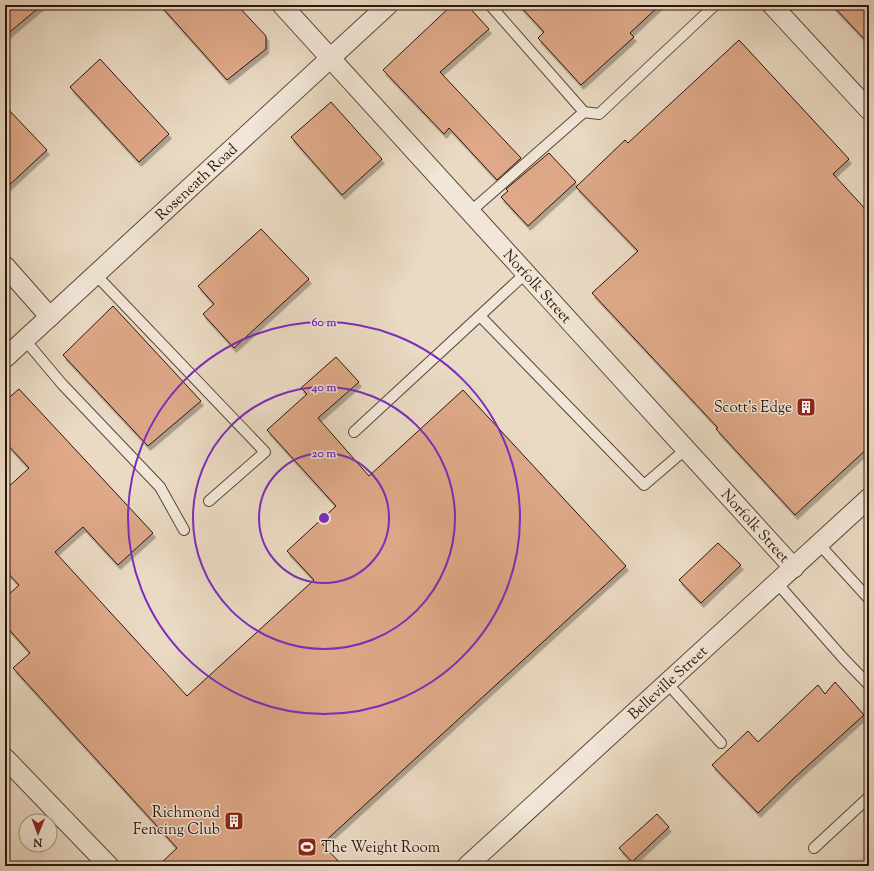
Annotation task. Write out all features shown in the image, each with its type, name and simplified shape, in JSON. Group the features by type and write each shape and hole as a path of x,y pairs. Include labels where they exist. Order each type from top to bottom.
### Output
{"street":[{"name":"Norfolk Street","path":"282,5 794,568"},
{"name":"Roseneath Road","path":"5,358 388,5"},
{"path":"772,5 869,110"},
{"path":"5,266 50,317"},
{"name":"Belleville Street","path":"467,866 819,544 868,502"},
{"path":"5,758 109,866"}],"lane":[{"path":"490,5 584,112 599,114 714,5"},
{"path":"470,212 584,112"},
{"path":"354,432 526,273"},
{"path":"96,275 265,452 209,501"},
{"path":"480,316 644,485 686,449"},
{"path":"25,340 62,384 160,487 184,530"},
{"path":"819,544 869,598"},
{"path":"777,583 843,658 869,685"},
{"path":"667,683 722,742"},
{"path":"814,848 869,797"}],"building":[{"path":"5,5 42,5 5,36"},
{"path":"160,5 237,5 266,36 266,49 227,80"},
{"path":"452,5 467,5 489,29 440,72 521,158 497,180 449,128 444,134 383,70"},
{"path":"519,5 660,5 630,33 634,37 581,85 538,38 544,32"},
{"path":"832,5 869,5 869,44"},
{"path":"739,40 849,159 833,174 869,213 869,447 795,515 716,429 718,428 592,293 638,251 576,187 625,140 628,143"},
{"path":"100,59 169,134 139,162 70,87"},
{"path":"331,102 382,159 342,195 291,137"},
{"path":"5,106 47,150 5,189"},
{"path":"549,153 576,182 528,226 501,197 508,191 506,189"},
{"path":"261,229 309,279 234,348 203,314 214,304 198,286"},
{"path":"113,306 201,401 148,446 63,355"},
{"path":"336,357 359,382 318,418 369,476 463,390 626,566 322,844 343,866 158,866 177,848 13,668 30,653 5,625 5,598 19,585 5,570 5,490 29,468 5,442 5,401 19,389 153,533 118,565 83,527 55,552 187,696 314,580 287,551 336,506 267,430 307,394 301,388"},
{"path":"718,543 741,565 701,603 679,580"},
{"path":"835,682 864,715 793,779 758,813 712,765 748,731 758,742 818,685 825,694"},
{"path":"657,814 669,827 632,862 619,848"}],"place":[{"name":"Scott's Edge","path":"806,407"},
{"name":"Richmond Fencing Club","path":"234,821"},
{"name":"The Weight Room","path":"307,847"}]}
